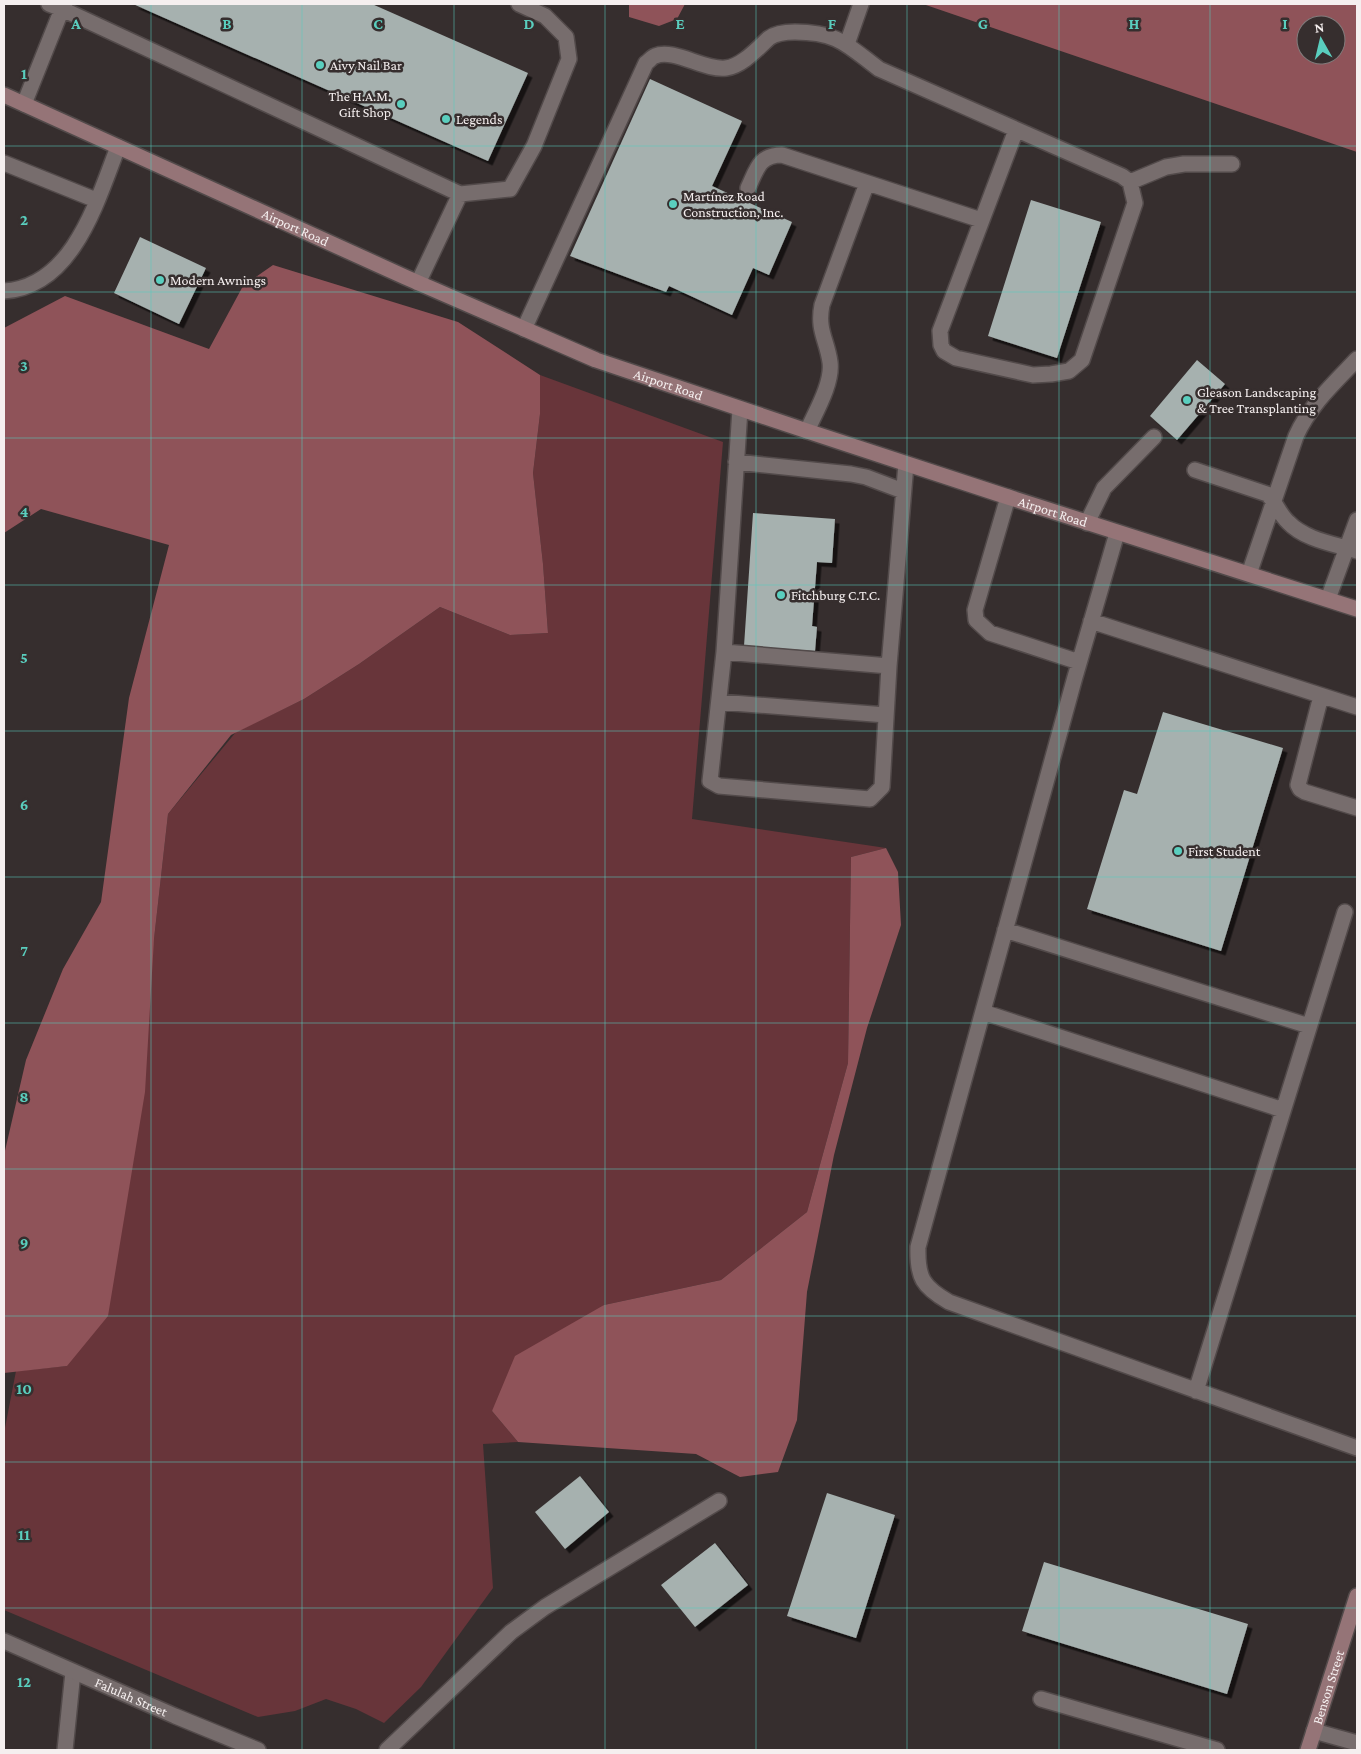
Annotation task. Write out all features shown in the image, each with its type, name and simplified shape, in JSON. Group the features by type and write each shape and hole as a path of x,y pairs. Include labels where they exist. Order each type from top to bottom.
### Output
{"main road":[{"name":"Airport Road","path":"4,95 418,283 596,360 807,432 1117,533 1357,608"},
{"name":"Benson Street","path":"1308,1750 1357,1596"}],"street":[{"path":"24,104 59,6 460,194 510,189 534,146 569,59 566,37 545,16 519,4"},
{"path":"847,44 860,4"},
{"path":"524,329 646,63 654,56 664,54 713,68 725,68 737,64 773,35 788,32 821,34 847,44 879,69 1122,176 1130,182 1135,203 1082,360 1069,371 1033,375 956,358 944,351 941,345 940,331 1016,130"},
{"path":"4,292 26,288 52,273 66,258 83,232 118,147"},
{"path":"748,188 759,164 766,158 782,155 981,220"},
{"path":"4,163 96,200"},
{"path":"1130,182 1166,167 1184,164 1232,164"},
{"path":"807,432 830,377 830,362 821,326 822,306 867,183"},
{"path":"418,283 460,194"},
{"path":"1249,574 1302,422 1316,401 1357,359"},
{"path":"740,409 724,652 710,781 719,786 870,799 882,786 889,666 906,464"},
{"path":"1087,523 1104,488 1154,437"},
{"path":"736,462 859,476 903,491"},
{"path":"1195,470 1267,494 1274,500 1279,512 1288,523 1300,533 1352,549"},
{"path":"1008,497 976,610 976,620 990,633 1079,662"},
{"path":"1328,599 1352,549 1357,520"},
{"path":"1117,533 1079,662 918,1247 918,1263 922,1279 932,1292 949,1302 1357,1448"},
{"path":"1091,621 1357,707"},
{"path":"724,652 889,666"},
{"path":"1321,696 1298,785 1305,792 1357,808"},
{"path":"719,702 886,715"},
{"path":"1196,1391 1345,912"},
{"path":"1005,930 1309,1026"},
{"path":"982,1012 1284,1110"},
{"path":"387,1750 511,1632 545,1607 719,1501"},
{"name":"Falulah Street","path":"4,1641 258,1750"},
{"path":"65,1750 73,1672"},
{"path":"1041,1699 1217,1750"},
{"path":"1314,1731 1357,1742"}],"shaded area":[{"path":"629,4 685,4 677,19 659,26 629,17"},
{"path":"923,4 1357,4 1357,152"},
{"path":"273,265 458,322 540,375 540,414 533,473 548,633 510,635 440,607 359,664 304,699 231,735 168,814 154,939 145,1092 108,1316 67,1366 4,1373 4,1155 26,1060 63,969 101,902 129,698 169,545 41,509 4,533 4,328 65,296 209,349 243,286"},
{"path":"540,375 723,442 692,819 886,848 851,857 848,1063 807,1212 721,1280 604,1305 492,1411 518,1442 483,1444 493,1588 421,1687 384,1723 356,1709 326,1699 295,1711 258,1717 4,1610 4,1433 16,1371 67,1366 154,939 168,814 236,732 304,699 359,664 440,607 510,635 548,633 533,473 540,414"},
{"path":"886,848 898,872 901,925 867,1028 834,1155 807,1292 797,1420 778,1472 740,1477 696,1454 518,1442 492,1411 515,1356 604,1305 721,1280 807,1212 848,1063 851,857"}],"building":[{"path":"133,4 372,4 528,73 488,161"},
{"name":"Martínez Road Construction, Inc.","path":"650,79 742,121 712,186 792,222 769,275 753,268 732,315 669,286 666,292 570,256"},
{"path":"1031,200 1101,222 1057,358 988,336"},
{"name":"Modern Awnings","path":"140,237 206,268 179,324 114,293"},
{"name":"Gleason Landscaping & Tree Transplanting","path":"1197,360 1225,384 1177,440 1150,416"},
{"name":"Fitchburg C.T.C.","path":"753,513 835,519 832,563 817,562 812,626 817,627 815,651 744,646"},
{"name":"First Student","path":"1163,712 1283,748 1221,951 1087,909 1124,790 1137,794"},
{"path":"580,1476 609,1512 565,1549 535,1512"},
{"path":"827,1493 895,1515 856,1638 787,1616"},
{"path":"715,1543 748,1585 695,1627 661,1585"},
{"path":"1044,1562 1248,1624 1227,1694 1022,1631"}],"place":[{"name":"Aivy Nail Bar","path":"320,65"},
{"name":"The H.A.M. Gift Shop","path":"401,104"},
{"name":"Legends","path":"446,119"},
{"name":"Martínez Road Construction, Inc.","path":"673,204"},
{"name":"Modern Awnings","path":"160,280"},
{"name":"Gleason Landscaping & Tree Transplanting","path":"1187,400"},
{"name":"Fitchburg C.T.C.","path":"781,595"},
{"name":"First Student","path":"1178,851"}]}
